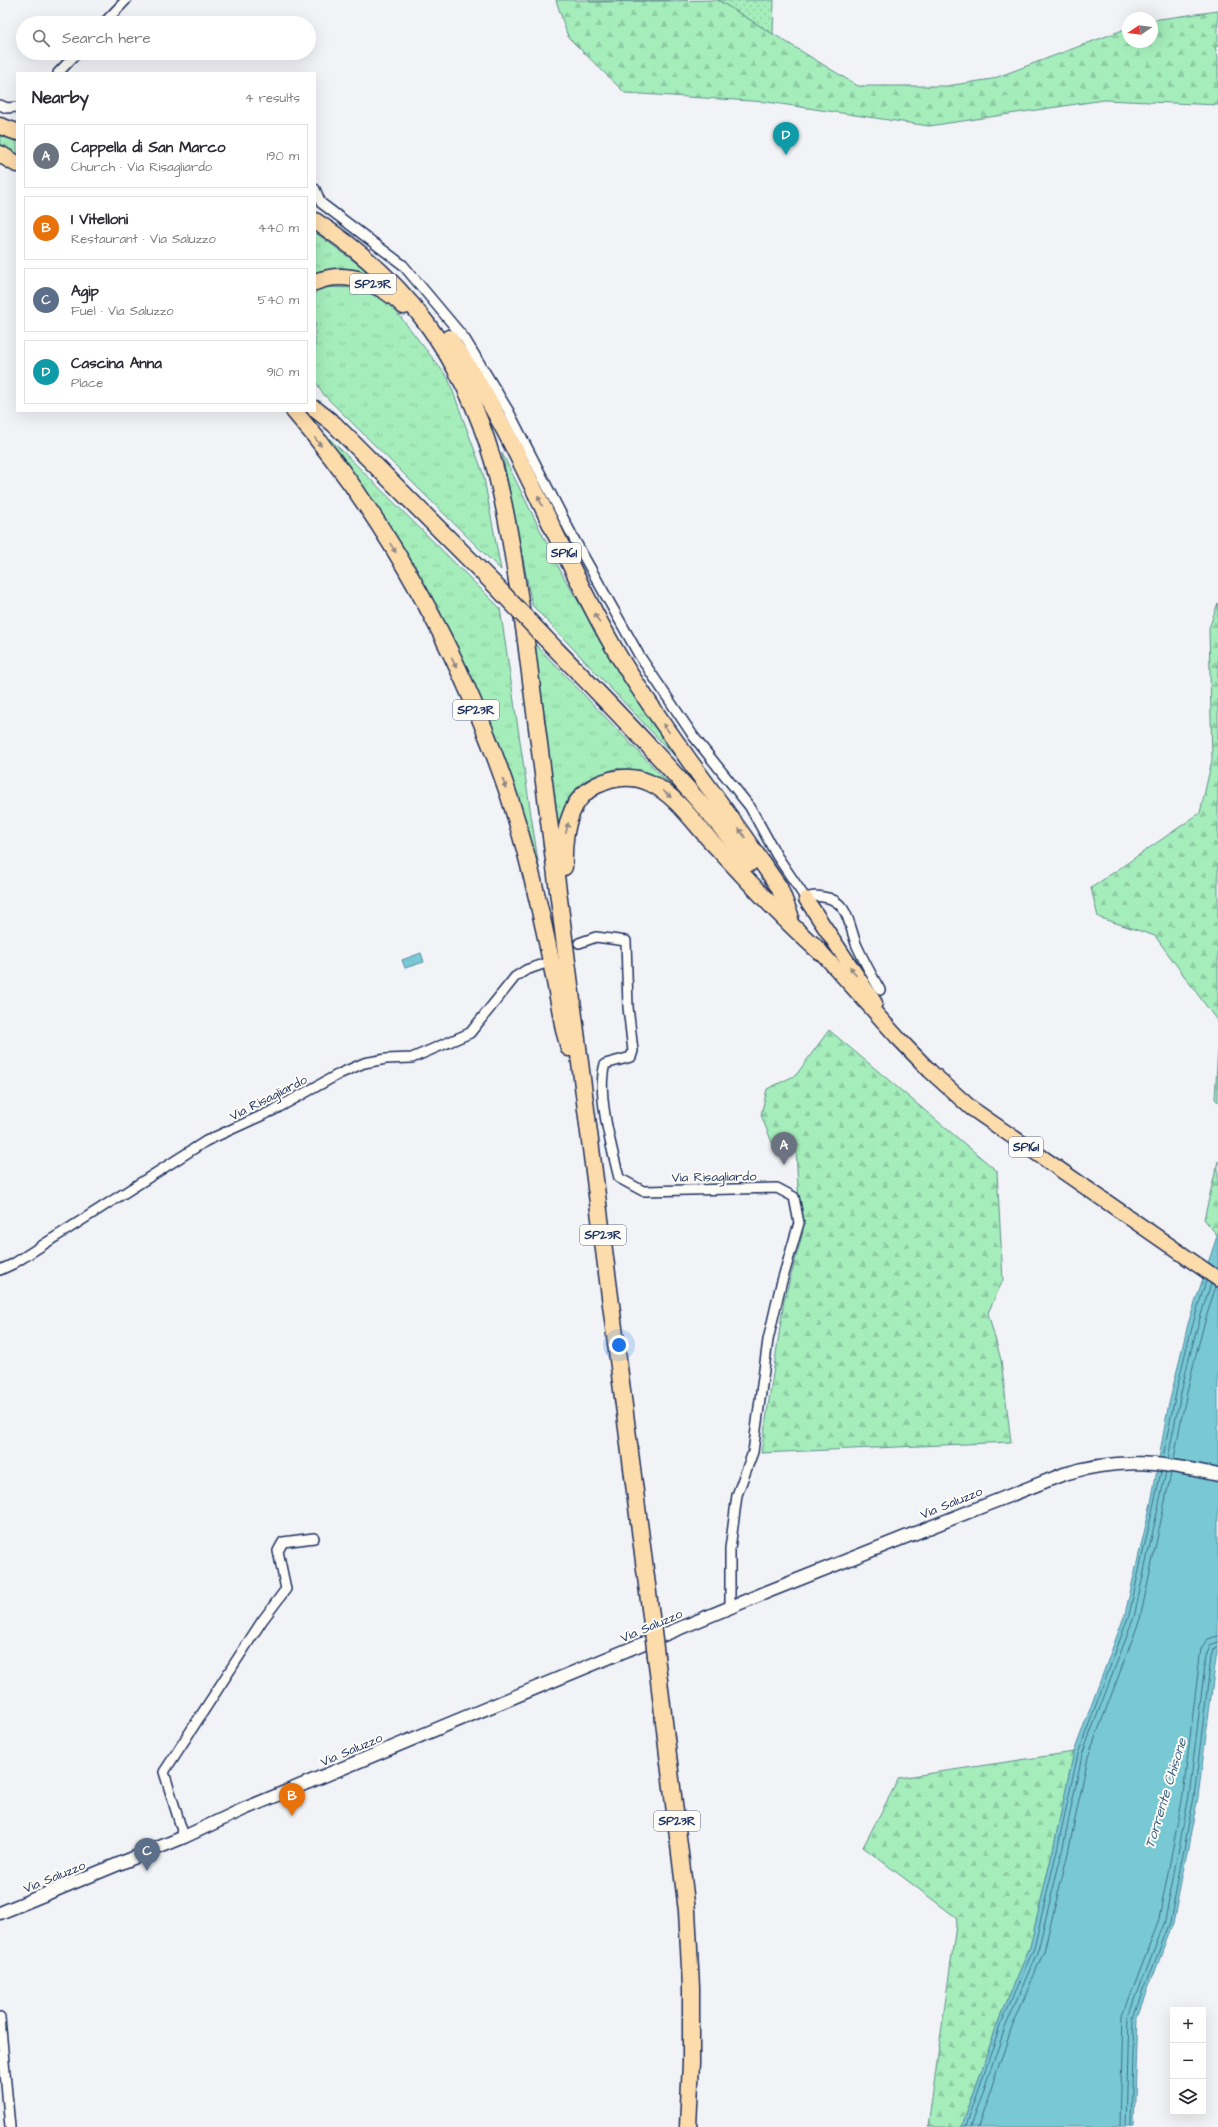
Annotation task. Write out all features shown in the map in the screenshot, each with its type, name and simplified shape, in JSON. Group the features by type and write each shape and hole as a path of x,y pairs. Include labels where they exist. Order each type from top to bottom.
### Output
{"highway":[{"path":"0,126 16,132"},
{"path":"0,154 16,163"},
{"name":"SP161","path":"316,216 350,238 392,271 421,302 460,353 490,401 513,444 565,556 614,648 659,719 779,887 790,914"},
{"name":"SP23R","path":"316,222 338,235 375,264 410,301 443,346 461,378 493,460 509,533 526,634 573,1041 652,1658 687,1911 691,1995 691,2062 688,2127"},
{"name":"SP23R","path":"316,282 334,277 360,279 377,287 400,302 432,342 453,377 479,441 493,487 503,534 539,793 569,1029 573,1041"},
{"path":"316,399 334,424"},
{"name":"SP161","path":"316,409 334,424 494,584 654,750 716,819 790,914"},
{"name":"SP23R","path":"295,412 330,456 390,544 435,622 476,710 509,798 529,866 544,923 564,1030 573,1041"},
{"name":"SP161","path":"573,1041 575,970 564,877 564,844 569,818 575,806 592,788 609,780 620,777 638,779 662,790 794,928 820,952"},
{"name":"SP23R","path":"652,1658 678,1911 683,1994 683,2063 680,2127"}],"main road":[{"path":"806,899 898,1038"},
{"name":"SP161","path":"790,914 820,952 898,1038 930,1071 972,1108 1218,1280"},
{"name":"Via Saluzzo","path":"0,1913 184,1837 251,1806 730,1607 1064,1474 1100,1464 1135,1462 1164,1464 1218,1475"}],"street":[{"path":"111,16 126,0"},
{"path":"59,72 70,60"},
{"path":"3,106 16,107"},
{"path":"3,106 16,112"},
{"path":"316,191 321,203 403,265 465,338 508,410 574,539 639,655 694,737 750,807 777,856 806,899 811,896 826,897 841,905 846,912 857,947 880,990"},
{"name":"Via Risagliardo","path":"579,944 596,937 626,941 627,992 633,1051 631,1057 605,1064 602,1082 608,1136 619,1178 643,1191 777,1188 794,1197 799,1223 780,1288 768,1340 753,1452 737,1496 730,1549 730,1607"},
{"name":"Via Risagliardo","path":"0,1270 20,1260 206,1141 274,1110 339,1074 364,1063 386,1059 412,1058 470,1033 515,977 526,970 546,963"},
{"path":"184,1837 164,1772 262,1621 286,1589 278,1551 283,1542 314,1538"},
{"path":"0,2018 10,2127"}],"green space":[{"path":"556,0 589,0 590,2 718,0 858,86 947,86 992,79 1122,30 1122,48 1158,48 1158,19 1218,11 1218,46 1215,47 1218,57 1218,105 1104,100 929,126 767,102 625,93 568,37"},
{"path":"589,0 670,0 590,2"},
{"path":"718,0 774,0 773,34"},
{"path":"0,133 16,138 16,159 0,149"},
{"path":"316,233 379,280 341,267 316,274"},
{"path":"322,287 357,288 389,302 448,378 483,473 501,570 324,395 316,383 316,292"},
{"path":"303,412 500,608 542,888 473,684"},
{"path":"502,453 563,576 614,661 683,765 532,605"},
{"path":"1218,603 1218,1022 1155,936 1098,917 1091,888 1200,813 1212,760 1209,628"},
{"path":"533,642 687,802 658,779 617,768 584,781 568,808 559,838"},
{"path":"829,1030 997,1171 1003,1280 988,1313 1001,1360 1011,1442 761,1453 784,1301 803,1232 798,1188 796,1148 775,1150 761,1115 767,1089 796,1075"},
{"path":"1218,1048 1218,1102 1215,1099"},
{"path":"1218,1161 1218,1233 1217,1235 1204,1219"},
{"path":"1074,1752 1030,1947 997,2025 962,2127 928,2127 957,1918 863,1847 899,1778"}],"water":[{"path":"421,953 424,962 405,968 402,960"},
{"name":"Torrente Chisone","path":"1218,1233 1218,1643 1198,1797 1173,1923 1138,2017 1134,2127 962,2127 997,2025 1030,1947 1074,1752 1125,1614 1151,1503 1168,1408 1188,1324"}],"place":[{"name":"Cascina Anna","path":"786,155"},
{"name":"Cappella di San Marco","path":"784,1165"},
{"name":"I Vitelloni","path":"292,1816"},
{"name":"Agip","path":"147,1871"}]}
